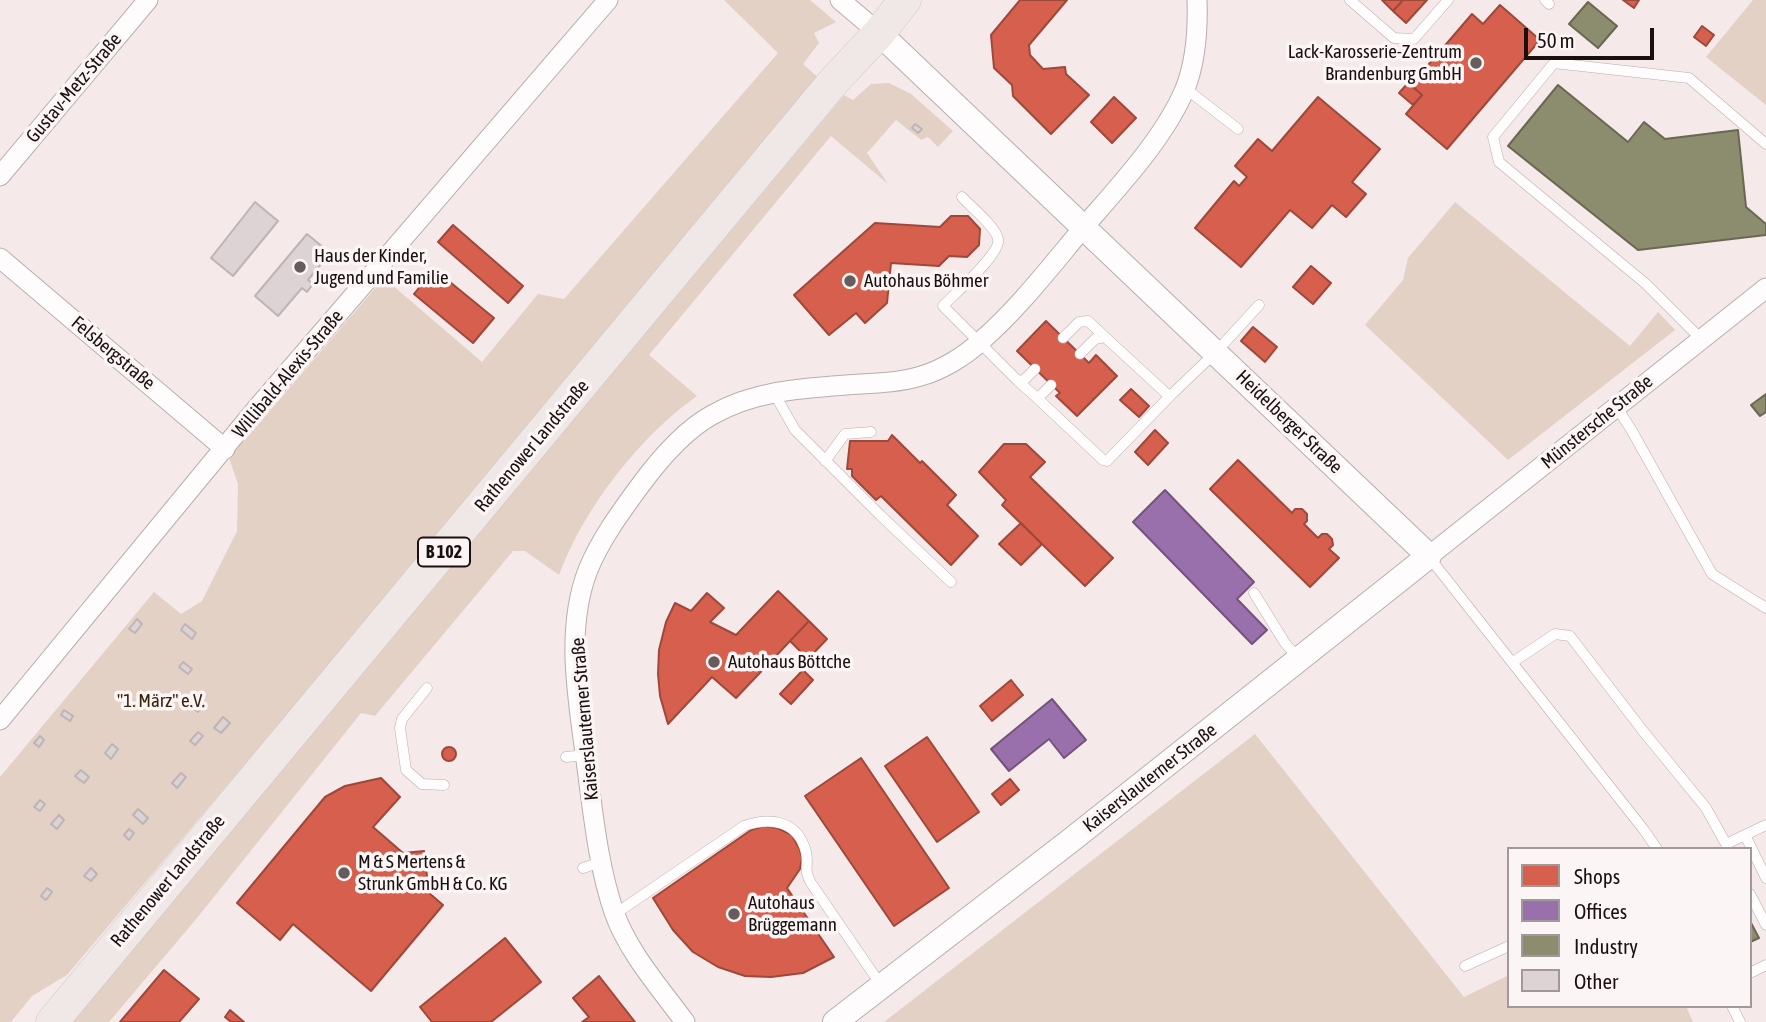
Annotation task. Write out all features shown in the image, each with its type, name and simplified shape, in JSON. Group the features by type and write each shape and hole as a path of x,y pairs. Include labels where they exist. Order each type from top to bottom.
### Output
{"main road":[{"name":"Rathenower Landstraße","path":"52,1022 834,81 905,0"}],"street":[{"name":"Gustav-Metz-Straße","path":"0,176 148,0"},
{"name":"Willibald-Alexis-Straße","path":"0,720 266,398 608,0"},
{"path":"840,0 878,33"},
{"path":"1084,227 1160,132 1185,88 1196,46 1197,0"},
{"name":"Heidelberger Straße","path":"878,33 1429,556"},
{"name":"Kaiserslauterner Straße","path":"685,1022 639,959 592,865 576,756 577,618 588,571 599,546 649,474 688,432 710,416 736,402 774,392 899,382 925,375 958,358 979,343 1004,319 1084,227"},
{"name":"Felsbergstraße","path":"0,258 225,449"},
{"name":"Münstersche Straße","path":"1429,556 1766,288"},
{"name":"Kaiserslauterner Straße","path":"835,1022 1077,835 1429,556"}],"lane":[{"path":"1350,0 1394,38 1414,39 1448,0"},
{"path":"1701,339 1646,284 1499,162 1493,137 1554,63 1689,78 1766,144"},
{"path":"1185,88 1238,129"},
{"path":"962,197 996,232 998,248 943,306 1103,460 1107,461 1216,352 1259,304"},
{"path":"1063,338 1079,322 1088,321 1168,395 1172,394"},
{"path":"1080,354 1095,339 1105,337"},
{"path":"1018,380 1024,380 1035,369"},
{"path":"1036,397 1051,385"},
{"path":"774,392 795,430 951,582"},
{"path":"1616,406 1712,574 1766,608"},
{"path":"825,461 845,434 871,432"},
{"name":"Heidelberger Straße","path":"1429,556 1656,847"},
{"path":"1254,593 1285,643 1299,659"},
{"path":"1513,662 1555,634 1570,636 1706,808 1727,846 1766,825"},
{"path":"427,688 402,719 407,770 422,784 444,785"},
{"path":"615,914 744,826 760,820 776,821 793,830 800,838 806,851 806,874 882,986"},
{"path":"1745,835 1751,847"},
{"path":"1752,849 1766,878"},
{"path":"1752,898 1766,925"},
{"path":"1465,966 1507,947"}],"green space":[{"name":"\"1. März\" e.V.","path":"724,0 810,0 836,22 814,33 819,43 803,64 822,81 67,975 32,996 11,1022 0,1022 0,777 154,592 181,614 202,601 237,531 238,484 229,458 384,278 482,362 538,294 564,299 778,53"},
{"path":"1753,0 1766,0 1766,105 1706,57"},
{"path":"889,83 911,94 953,131 938,147 928,137 921,140 896,120 867,153 888,184 831,136 649,355 697,396 654,432 616,476 583,525 559,575 525,551 513,551 375,716 361,713 197,918 109,1022 69,1022 844,95 853,100 871,84"},
{"path":"1455,202 1630,346 1658,312 1675,330 1508,460 1365,325 1403,280 1408,258"},
{"path":"1255,734 1464,997 1507,976 1507,1008 1687,1008 1693,1022 884,1022"}],"building: Shops":[{"path":"1020,0 1067,0 1029,45 1030,55 1043,69 1065,67 1066,74 1089,95 1051,134 1013,96 1012,85 994,68 991,35"},
{"path":"1382,0 1403,0 1393,11"},
{"path":"1403,0 1427,0 1406,23 1393,11"},
{"path":"1623,0 1639,0 1634,8"},
{"name":"Lack-Karosserie-Zentrum Brandenburg GmbH","path":"1500,5 1540,40 1447,149 1406,114 1422,95 1411,85 1472,14 1483,24"},
{"path":"1702,26 1714,35 1706,46 1694,37"},
{"path":"1408,83 1422,95 1413,105 1399,93"},
{"path":"1114,97 1136,118 1112,143 1091,122"},
{"path":"1318,97 1380,149 1352,182 1366,194 1346,217 1332,205 1312,228 1290,210 1241,267 1195,228 1234,181 1239,186 1247,177 1235,166 1258,139 1272,151"},
{"name":"Autohaus Böhmer","path":"951,216 968,216 980,229 979,245 967,257 949,256 939,266 891,263 887,303 865,323 856,313 829,335 794,295 875,223 940,227"},
{"path":"453,225 523,286 508,303 438,242"},
{"path":"1311,266 1331,283 1313,304 1293,287"},
{"path":"434,269 494,318 473,343 414,294"},
{"path":"1046,321 1089,363 1096,355 1117,376 1077,416 1056,396 1060,393 1017,351"},
{"path":"1253,327 1277,347 1265,362 1241,341"},
{"path":"1131,389 1149,406 1139,417 1120,400"},
{"path":"1155,430 1168,443 1148,465 1135,452"},
{"path":"892,435 956,495 947,505 978,536 951,565 881,496 876,500 852,476 852,469 847,469 850,441 888,441"},
{"path":"1004,444 1026,444 1045,462 1030,477 1113,558 1085,586 1002,505 1006,500 979,472"},
{"path":"1238,460 1292,513 1295,509 1302,509 1307,514 1304,524 1318,538 1327,534 1332,539 1333,545 1329,549 1339,558 1310,587 1210,489"},
{"path":"1021,523 1042,544 1021,565 999,544"},
{"name":"Autohaus Böttche","path":"778,591 809,621 736,698 712,677 668,724 660,696 659,650 666,622 675,603 691,611 707,593 724,608 710,622 736,635"},
{"path":"809,621 827,639 808,659 790,641"},
{"path":"803,670 813,680 791,704 780,694"},
{"path":"1011,680 1023,695 992,721 980,706"},
{"path":"927,737 979,812 937,842 885,766"},
{"path":"446,747 452,747 456,754 452,761 446,761 442,757 442,751"},
{"path":"861,758 949,888 894,926 805,796"},
{"name":"M & S Mertens & Strunk GmbH & Co. KG","path":"381,778 400,797 373,827 403,853 424,851 429,893 443,905 371,991 293,924 280,940 237,903 325,797 345,786"},
{"path":"1010,779 1019,790 1001,805 992,794"},
{"name":"Autohaus Brüggemann","path":"764,826 792,835 802,858 800,869 787,888 834,957 803,973 771,977 745,976 718,967 693,952 673,930 653,898 751,830"},
{"path":"505,938 541,982 491,1022 432,1022 420,1007"},
{"path":"164,970 199,999 179,1022 120,1022"},
{"path":"599,976 635,1022 582,1022 589,1017 573,998"},
{"path":"230,1010 244,1022 231,1022 225,1017"}],"building: Offices":[{"path":"1165,490 1254,582 1237,599 1267,630 1252,644 1133,522"},
{"path":"1052,699 1086,740 1064,758 1049,739 1009,771 991,749"}],"building: Industry":[{"path":"1588,2 1617,26 1598,48 1569,24"},
{"path":"1558,85 1628,142 1644,122 1665,139 1738,130 1746,207 1766,224 1766,235 1638,250 1508,146"},
{"path":"1766,394 1766,412 1760,416 1751,405"},
{"path":"1752,925 1759,938 1752,941"}],"building: Other":[{"path":"915,124 922,129 918,133 912,128"},
{"path":"255,202 278,221 233,276 211,258"},
{"name":"Haus der Kinder, Jugend und Familie","path":"307,234 330,253 308,280 313,284 307,292 302,288 278,316 255,296"},
{"path":"137,619 142,624 135,633 129,629"},
{"path":"185,624 196,633 192,639 181,630"},
{"path":"183,662 192,669 188,674 179,667"},
{"path":"154,695 164,705 159,709 149,699"},
{"path":"193,699 202,707 198,712 189,705"},
{"path":"64,710 73,716 70,721 61,715"},
{"path":"223,717 230,723 221,733 214,728"},
{"path":"198,732 203,736 195,745 190,741"},
{"path":"40,736 44,740 39,747 34,743"},
{"path":"112,744 118,749 111,759 105,753"},
{"path":"81,770 89,777 84,783 75,776"},
{"path":"181,773 186,777 177,788 172,783"},
{"path":"40,800 45,804 40,811 34,807"},
{"path":"138,809 148,818 143,824 133,815"},
{"path":"59,815 64,820 57,829 51,824"},
{"path":"129,829 134,833 129,840 124,835"},
{"path":"91,868 97,874 91,881 84,876"},
{"path":"47,888 52,892 46,900 41,896"}],"place":[{"name":"Lack-Karosserie-Zentrum Brandenburg GmbH","path":"1476,63"},
{"name":"Haus der Kinder, Jugend und Familie","path":"300,267"},
{"name":"Autohaus Böhmer","path":"850,281"},
{"name":"Autohaus Böttche","path":"714,662"},
{"name":"M & S Mertens & Strunk GmbH & Co. KG","path":"344,873"},
{"name":"Autohaus Brüggemann","path":"734,914"}]}
